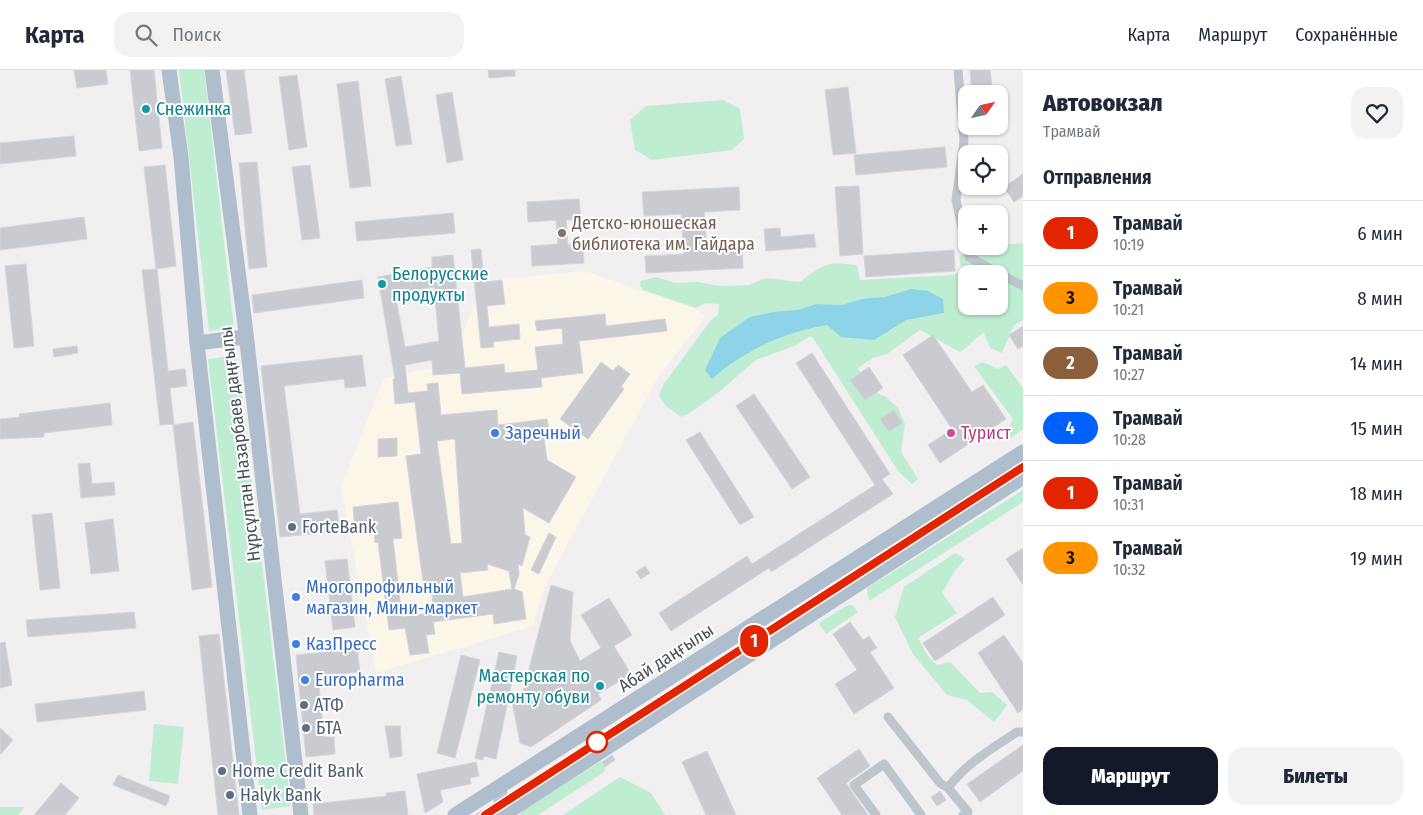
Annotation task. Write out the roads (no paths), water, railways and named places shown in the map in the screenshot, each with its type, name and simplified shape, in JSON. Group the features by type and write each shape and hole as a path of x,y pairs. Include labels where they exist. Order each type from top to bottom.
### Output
{"main road":[{"name":"Нұрсұлтан Назарбаев даңғылы","path":"169,70 181,157 197,343 250,815"},
{"name":"Нұрсұлтан Назарбаев даңғылы","path":"212,70 301,815"},
{"path":"197,343 245,337"},
{"name":"Абай даңғылы","path":"455,815 1023,452"},
{"path":"502,815 1023,477"}],"street":[{"path":"958,70 964,141 956,200 958,209"},
{"path":"968,255 1023,286"},
{"path":"888,718 940,784 948,788 967,814"},
{"path":"948,788 955,778 983,755 1017,732 1023,732"},
{"path":"876,815 854,785 884,764 921,815"},
{"path":"500,787 502,815"}],"water":[{"path":"911,289 928,291 943,299 944,313 906,320 874,340 841,337 827,325 811,328 780,338 752,351 712,379 705,370 720,338 750,317 773,312 798,310 816,304 842,305 862,299 885,297"}],"tram line":[{"path":"476,815 1023,463"},
{"name":"1","path":"485,815 1023,467"}],"place":[{"name":"Снежинка","path":"146,109"},
{"name":"Детско-юношеская библиотека им. Гайдара","path":"562,233"},
{"name":"Белорусские продукты","path":"382,284"},
{"name":"Заречный","path":"495,433"},
{"name":"Турист","path":"951,433"},
{"name":"ForteBank","path":"292,527"},
{"name":"Многопрофильный магазин, Мини-маркет","path":"296,597"},
{"name":"КазПресс","path":"296,644"},
{"name":"Europharma","path":"305,680"},
{"name":"Мастерская по ремонту обуви","path":"600,686"},
{"name":"АТФ","path":"304,705"},
{"name":"БТА","path":"306,728"},
{"name":"Home Credit Bank","path":"222,771"},
{"name":"Halyk Bank","path":"230,795"}]}
